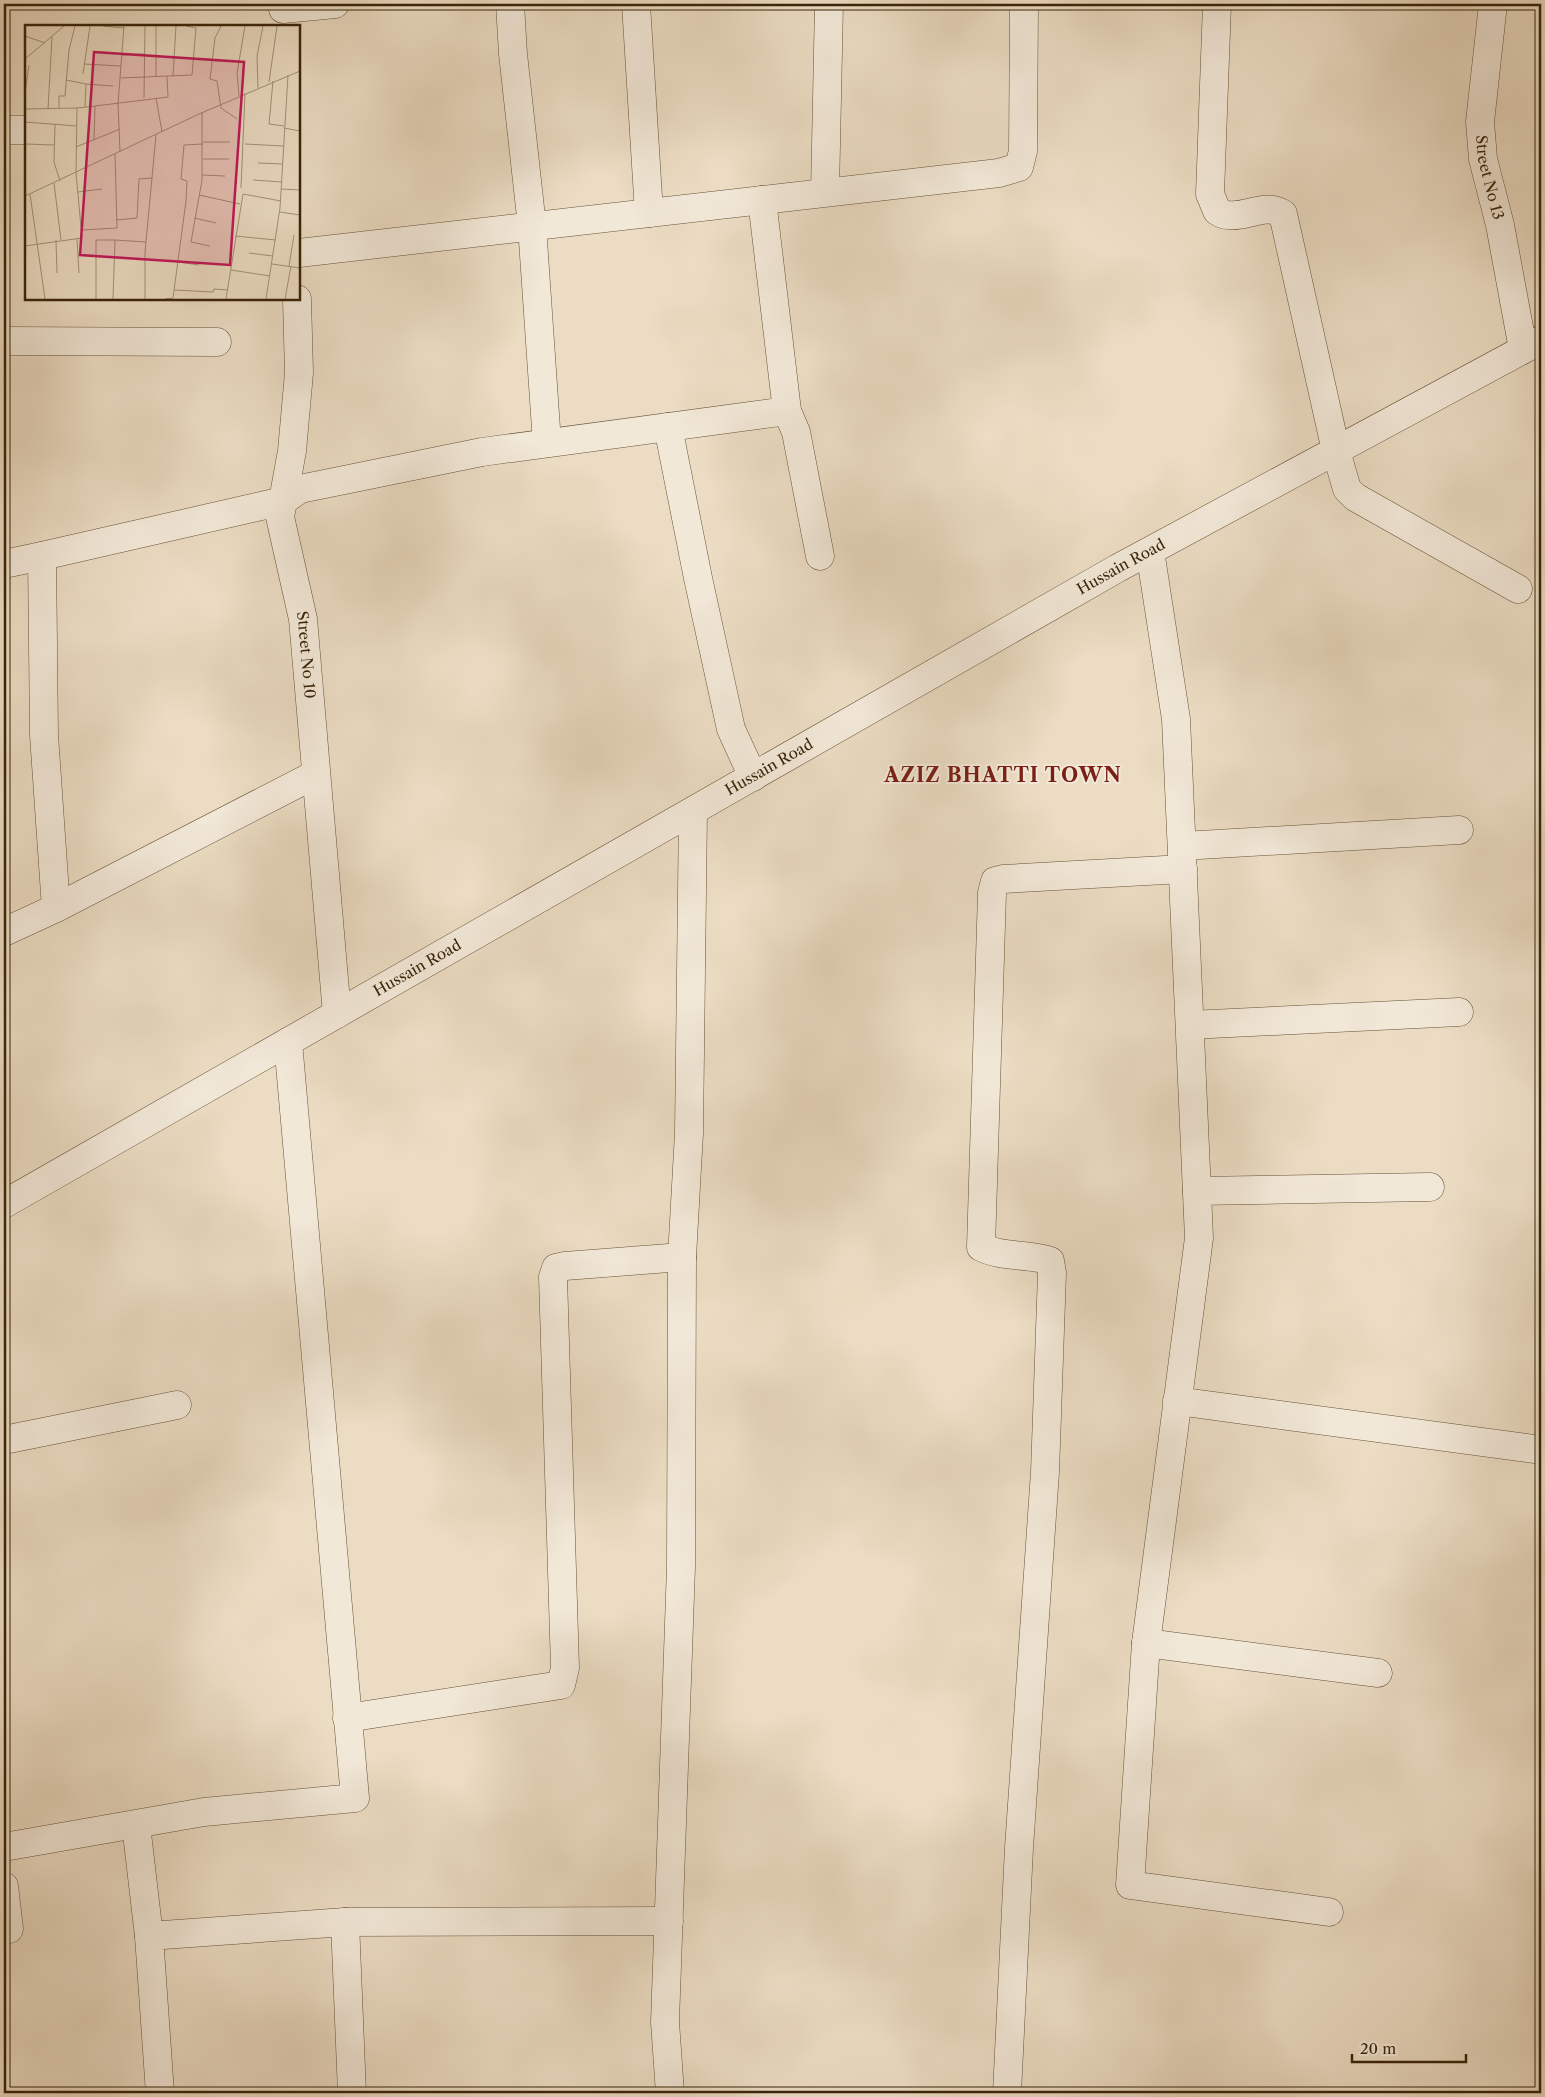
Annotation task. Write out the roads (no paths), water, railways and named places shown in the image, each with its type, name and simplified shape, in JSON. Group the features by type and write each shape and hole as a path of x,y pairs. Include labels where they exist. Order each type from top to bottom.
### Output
{"street":[{"path":"283,13 335,4"},
{"path":"510,4 513,54 532,226 548,443"},
{"path":"636,4 649,213"},
{"path":"825,192 829,4"},
{"path":"300,253 999,173 1019,167 1023,151 1024,4"},
{"path":"1217,4 1210,194 1217,211 1229,216 1265,209 1276,209 1283,214 1336,451 1348,489 1355,497 1518,589"},
{"name":"Street No 13","path":"1494,4 1480,122 1483,159 1532,345"},
{"path":"4,130 25,130"},
{"path":"762,200 786,411 796,432 820,556"},
{"name":"Street No 10","path":"297,300 299,373 292,451 280,517 303,620 337,1014"},
{"path":"4,341 217,342"},
{"name":"Hussain Road","path":"4,1204 1150,551 1532,345"},
{"path":"4,564 283,501 300,489 482,452 786,411"},
{"path":"668,427 731,730 753,777"},
{"path":"1150,551 1176,719 1198,1238 1146,1644 1130,1885 1329,1912"},
{"path":"42,556 44,735 56,908"},
{"path":"4,932 56,908 316,774"},
{"path":"670,2093 666,2022 681,1567 682,1257 689,1133 692,811"},
{"path":"1007,2093 1019,1848 1045,1472 1052,1272 1050,1261 1041,1258 990,1252 980,1247 992,893 995,881 1182,857 1459,830"},
{"path":"1190,1025 1459,1012"},
{"path":"4,1847 204,1812 354,1798 288,1042"},
{"path":"1197,1190 1430,1187"},
{"path":"347,1718 562,1685 565,1668 553,1276 556,1268 565,1266 682,1257"},
{"path":"1177,1400 1541,1450"},
{"path":"4,1440 178,1405"},
{"path":"1146,1644 1378,1673"},
{"path":"136,1824 149,1936 160,2093"},
{"path":"4,1886 9,1928 4,1929"},
{"path":"149,1936 345,1922 669,1922"},
{"path":"345,1922 352,2093"}],"district":[{"name":"AZIZ BHATTI TOWN","path":"1003,775"}]}
